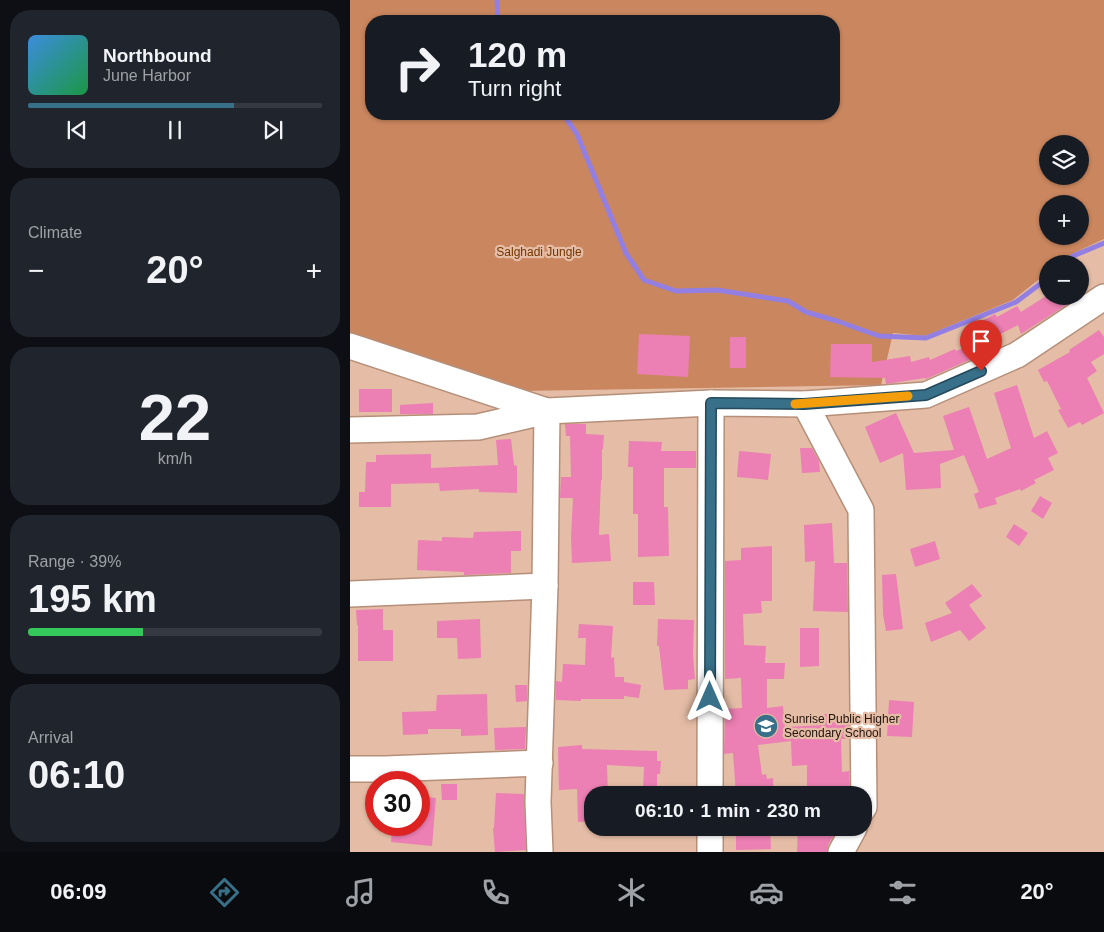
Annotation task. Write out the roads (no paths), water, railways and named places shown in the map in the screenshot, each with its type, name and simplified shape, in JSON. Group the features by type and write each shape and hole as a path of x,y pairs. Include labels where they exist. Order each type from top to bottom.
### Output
{"street":[{"path":"350,430 478,427 546,411 711,403 804,404 926,395 1017,355 1104,297"},
{"path":"350,346 546,411"},
{"path":"710,786 711,403"},
{"path":"804,404 861,510 864,786"},
{"path":"540,852 538,802 545,586 546,411"},
{"path":"350,594 545,586"},
{"path":"350,769 540,763"},
{"path":"710,836 710,852"},
{"path":"841,852 850,836"}],"waterway":[{"path":"497,0 498,15"},
{"path":"567,120 577,134 626,253 644,280 676,291 717,290 788,301 806,312 879,336 926,338 1016,302 1039,285"},
{"path":"1075,255 1104,243"}],"place":[{"name":"Sunrise Public Higher Secondary School","path":"766,726"}],"park label":[{"name":"Salghadi Jungle","path":"539,252"}]}
